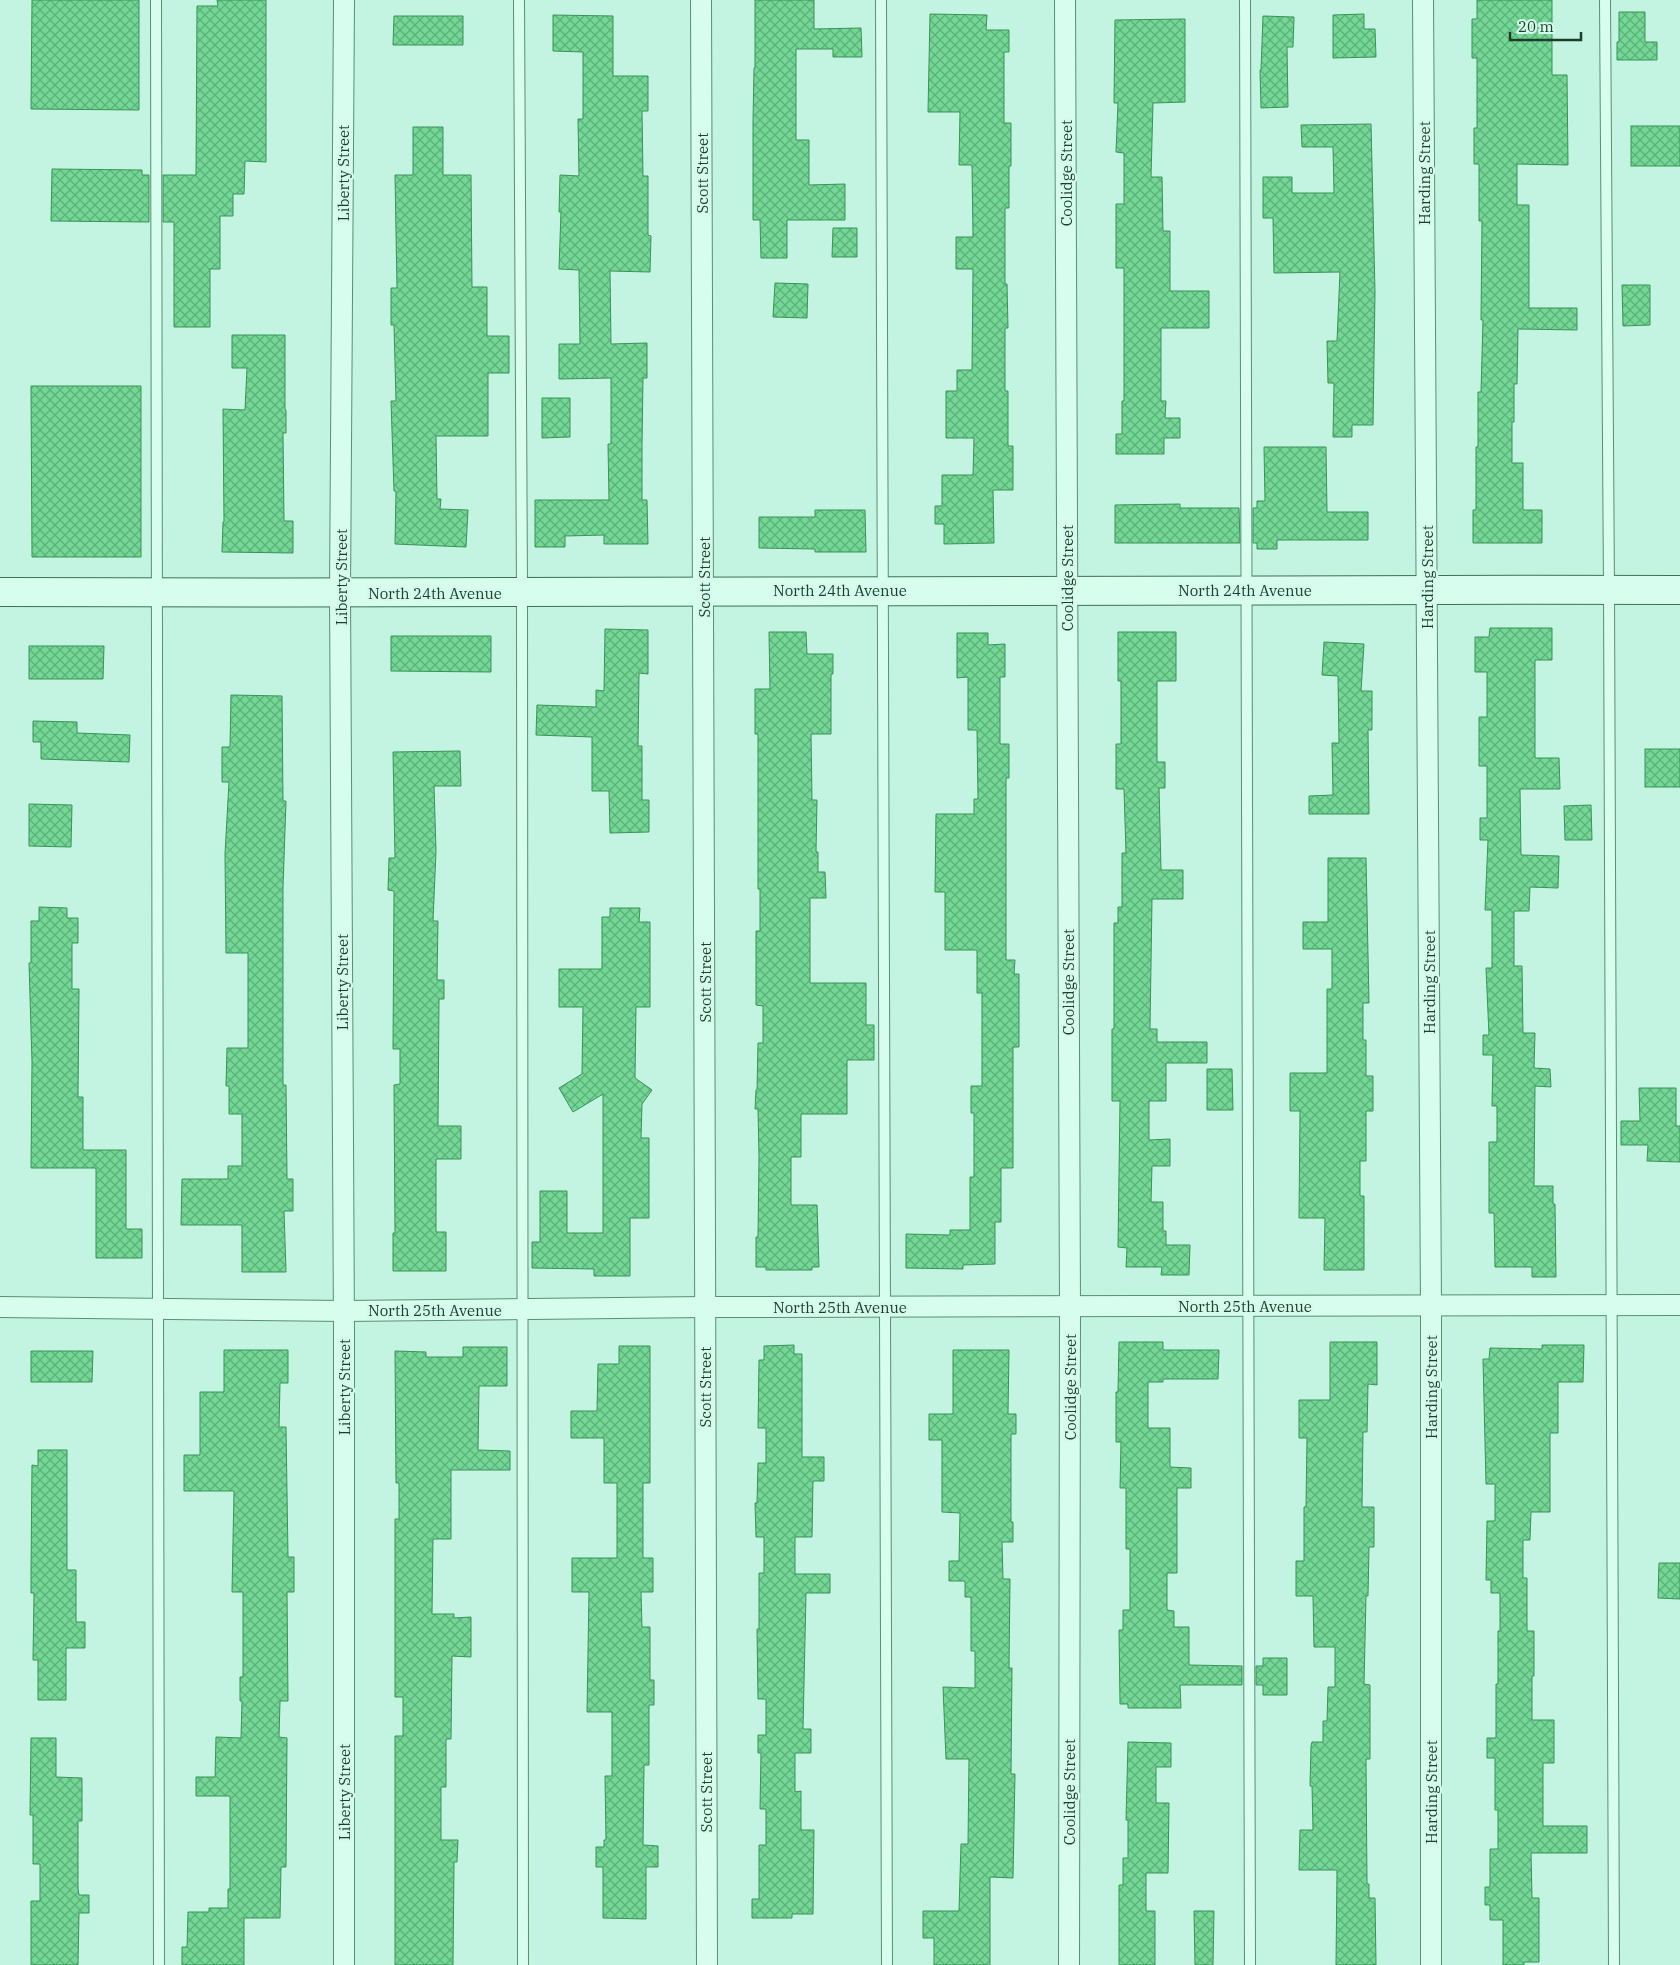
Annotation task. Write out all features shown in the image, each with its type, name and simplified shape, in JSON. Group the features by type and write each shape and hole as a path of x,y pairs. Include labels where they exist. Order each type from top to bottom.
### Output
{"street":[{"name":"Liberty Street","path":"344,0 340,593 344,1310 344,1965"},
{"name":"Scott Street","path":"701,0 705,591 704,1307 707,1965"},
{"name":"Coolidge Street","path":"1065,0 1070,1306 1069,1965"},
{"name":"Harding Street","path":"1423,0 1431,1307 1431,1965"},
{"name":"North 24th Avenue","path":"0,592 1680,590"},
{"name":"North 25th Avenue","path":"0,1307 344,1310 704,1307 1680,1305"}],"lane":[{"path":"156,0 159,1965"},
{"path":"519,0 524,1965"},
{"path":"881,0 887,1965"},
{"path":"1245,0 1250,1965"},
{"path":"1605,0 1614,1965"}],"building":[{"path":"32,0 139,0 139,110 31,109"},
{"path":"217,0 266,0 266,162 245,161 244,194 233,194 233,216 220,216 220,269 210,269 210,327 174,327 174,222 163,222 163,175 196,175 197,6 218,6"},
{"path":"755,0 814,0 814,29 861,28 862,57 833,57 833,49 796,49 796,140 809,140 809,185 845,184 845,220 787,220 787,258 761,258 760,220 753,220"},
{"path":"1477,0 1552,0 1552,75 1567,75 1568,165 1517,164 1517,205 1529,205 1529,308 1577,308 1577,330 1518,329 1517,384 1514,384 1514,422 1512,422 1512,463 1523,463 1523,510 1542,510 1542,543 1473,543 1473,510 1476,510 1478,392 1481,392 1483,320 1481,320 1482,221 1479,221 1479,164 1474,164 1474,128 1477,128 1477,58 1472,58 1472,19 1477,19"},
{"path":"1619,12 1645,12 1645,42 1657,42 1657,60 1617,60"},
{"path":"930,14 987,15 986,30 1009,30 1009,52 1004,52 1004,123 1011,123 1009,208 1005,208 1005,284 1007,284 1008,328 1005,328 1005,391 1008,391 1008,446 1013,446 1013,490 993,490 994,543 944,544 944,524 935,524 935,506 942,506 942,475 973,475 974,438 946,438 946,391 957,391 957,370 972,370 973,269 956,269 956,237 973,237 972,165 959,165 960,112 928,112"},
{"path":"1364,14 1364,29 1375,29 1376,57 1333,58 1333,15"},
{"path":"553,15 613,16 613,76 648,76 648,111 642,111 643,176 648,176 648,235 651,236 650,272 610,271 611,344 647,343 647,378 643,378 642,500 647,500 648,544 604,544 604,535 565,536 565,547 535,547 535,500 609,500 608,444 611,444 611,378 559,379 559,344 580,344 579,270 559,269 561,212 559,212 560,175 579,176 578,119 583,119 583,52 553,51"},
{"path":"394,16 463,16 463,45 393,45"},
{"path":"1263,16 1294,17 1293,47 1287,47 1288,107 1261,108 1260,70"},
{"path":"1185,19 1185,102 1153,103 1151,177 1162,177 1163,231 1170,231 1170,291 1209,291 1209,328 1161,328 1161,401 1166,401 1165,418 1180,418 1180,438 1164,438 1164,454 1116,454 1116,434 1122,434 1122,401 1124,401 1124,268 1116,268 1116,204 1124,204 1124,153 1116,152 1118,103 1114,103 1115,20"},
{"path":"1371,124 1375,292 1373,425 1352,425 1352,437 1333,437 1334,383 1328,383 1327,341 1337,341 1340,272 1274,273 1273,218 1263,218 1263,177 1292,177 1292,193 1334,193 1333,147 1302,147 1301,125"},
{"path":"1631,126 1680,126 1680,166 1631,166"},
{"path":"413,127 443,127 443,175 471,175 472,287 487,287 487,336 509,336 509,373 488,373 488,436 436,436 437,499 441,499 440,509 468,510 466,547 395,544 396,491 394,491 391,401 396,401 394,325 391,325 391,288 397,288 395,175 413,175"},
{"path":"52,169 142,170 142,175 149,175 149,222 51,221"},
{"path":"833,228 857,228 857,257 832,257"},
{"path":"775,283 808,284 807,318 773,317"},
{"path":"1622,285 1650,285 1650,325 1623,326"},
{"path":"232,335 285,335 286,433 283,433 284,521 293,521 293,553 222,552 224,522 223,409 245,410 247,368 232,368"},
{"path":"31,386 141,386 141,557 32,557"},
{"path":"542,398 570,398 570,437 542,438"},
{"path":"1264,447 1326,447 1327,512 1368,512 1368,540 1277,540 1277,549 1257,549 1257,543 1253,543 1253,508 1257,508 1257,501 1265,501"},
{"path":"1180,504 1180,508 1239,508 1240,543 1115,543 1115,505"},
{"path":"815,510 865,510 866,552 815,552 815,549 759,548 759,517 815,517"},
{"path":"1490,628 1552,628 1552,660 1535,660 1535,758 1559,758 1560,789 1520,789 1521,855 1559,856 1558,888 1530,887 1529,911 1514,911 1514,966 1522,966 1523,1033 1535,1033 1534,1068 1550,1069 1551,1087 1535,1086 1534,1186 1553,1186 1556,1277 1532,1277 1532,1267 1495,1267 1494,1213 1489,1213 1489,1142 1497,1142 1497,1106 1492,1106 1493,1055 1483,1055 1483,1035 1489,1035 1486,968 1492,968 1492,910 1485,910 1488,840 1480,840 1480,818 1487,818 1487,766 1479,766 1479,717 1487,717 1487,672 1475,672 1475,637 1489,637"},
{"path":"605,629 648,630 648,674 639,673 638,746 642,746 642,800 649,800 649,832 610,833 609,791 592,791 592,737 536,735 537,705 596,707 596,690 604,691"},
{"path":"769,632 806,632 807,654 833,654 831,734 811,734 812,800 817,800 816,852 818,852 818,872 825,872 826,898 810,898 810,983 866,983 866,1025 874,1025 874,1060 847,1060 847,1114 801,1114 801,1157 791,1157 791,1205 817,1205 819,1267 812,1267 812,1270 766,1270 766,1267 756,1267 759,1157 758,1109 755,1109 758,1043 763,1043 763,1006 756,1005 756,931 760,931 760,889 758,889 758,734 755,734 755,689 770,689"},
{"path":"1118,632 1176,632 1176,681 1157,681 1157,762 1165,762 1165,788 1159,788 1161,870 1183,870 1183,899 1152,899 1150,1029 1157,1029 1157,1042 1207,1042 1207,1063 1166,1063 1166,1101 1149,1101 1149,1140 1170,1139 1170,1166 1152,1166 1151,1202 1163,1202 1163,1231 1166,1231 1166,1245 1190,1245 1189,1275 1161,1275 1162,1267 1126,1267 1127,1248 1118,1247 1120,1101 1112,1101 1114,923 1118,923 1118,907 1122,907 1122,853 1126,853 1124,789 1116,789 1116,744 1121,744 1121,681 1118,681"},
{"path":"957,633 988,633 988,645 1005,644 1005,677 1000,677 1000,744 1009,744 1009,778 1006,778 1006,960 1015,960 1014,974 1019,974 1019,1047 1013,1047 1013,1168 1001,1168 1001,1222 995,1222 995,1264 963,1265 963,1269 906,1268 906,1234 950,1235 950,1230 970,1230 970,1177 974,1177 974,1113 971,1113 971,1086 982,1086 982,993 977,993 977,950 945,950 945,892 935,892 936,814 974,814 974,799 978,799 977,730 968,730 968,677 957,678"},
{"path":"391,636 491,636 491,672 391,671"},
{"path":"1324,642 1364,644 1361,691 1372,691 1372,730 1368,730 1369,814 1309,814 1309,796 1333,795 1332,743 1339,743 1338,676 1322,675"},
{"path":"29,646 104,646 103,679 29,679"},
{"path":"231,695 282,696 283,801 286,801 283,887 283,1085 286,1085 287,1179 293,1179 293,1211 284,1211 286,1272 242,1272 242,1225 181,1225 182,1179 228,1179 228,1166 242,1166 242,1114 229,1114 229,1086 226,1086 227,1048 248,1048 248,953 226,953 225,854 229,782 222,782 222,747 230,747"},
{"path":"33,721 77,722 77,733 130,735 129,762 41,759 41,742 33,742"},
{"path":"1645,749 1680,749 1680,787 1645,787"},
{"path":"460,751 461,786 434,786 436,851 433,921 438,921 437,980 444,980 444,999 439,999 438,1126 461,1126 461,1159 436,1159 436,1232 446,1232 446,1271 393,1271 393,1233 395,1233 394,1085 400,1084 400,1049 393,1049 394,891 388,890 389,858 395,858 393,752"},
{"path":"29,804 72,805 71,847 29,846"},
{"path":"1591,805 1592,840 1565,840 1564,806"},
{"path":"1328,858 1366,858 1369,1003 1363,1003 1363,1040 1366,1040 1366,1076 1373,1076 1373,1111 1366,1111 1366,1161 1360,1161 1360,1196 1364,1196 1364,1270 1324,1270 1325,1218 1299,1218 1300,1111 1290,1111 1290,1073 1327,1073 1327,989 1332,989 1332,949 1303,949 1303,922 1328,922"},
{"path":"39,907 67,908 67,918 78,918 78,943 72,943 72,989 79,989 78,1097 83,1097 83,1150 126,1150 126,1229 142,1229 142,1258 96,1258 96,1168 31,1168 32,1062 29,963 31,963 31,921 39,921"},
{"path":"610,908 640,908 639,922 650,922 650,1007 636,1007 635,1078 652,1090 642,1104 641,1138 649,1138 649,1218 630,1218 630,1276 594,1276 594,1269 532,1268 532,1242 540,1242 540,1191 567,1191 567,1233 603,1233 603,1094 573,1112 559,1088 582,1074 583,1007 559,1007 559,969 602,969 602,917 610,917"},
{"path":"1207,1069 1232,1069 1233,1110 1207,1110"},
{"path":"1639,1088 1676,1088 1676,1126 1680,1126 1680,1162 1647,1161 1648,1145 1621,1145 1621,1121 1640,1121"},
{"path":"1119,1342 1163,1342 1163,1350 1219,1350 1218,1379 1163,1379 1163,1382 1148,1382 1148,1428 1170,1428 1170,1467 1191,1468 1191,1488 1177,1488 1177,1573 1167,1573 1167,1610 1174,1611 1174,1627 1189,1627 1189,1665 1242,1666 1242,1685 1180,1685 1181,1708 1128,1708 1128,1704 1120,1704 1119,1630 1123,1630 1123,1610 1130,1610 1130,1549 1126,1549 1126,1488 1120,1488 1121,1442 1116,1442"},
{"path":"1330,1342 1377,1342 1377,1385 1368,1384 1367,1432 1363,1432 1362,1507 1374,1507 1374,1547 1369,1547 1368,1596 1366,1596 1364,1684 1370,1685 1370,1759 1366,1759 1367,1884 1369,1884 1369,1898 1375,1898 1376,1965 1336,1965 1337,1870 1299,1870 1300,1830 1313,1830 1312,1786 1310,1786 1311,1746 1312,1742 1323,1742 1323,1721 1327,1721 1328,1687 1335,1687 1335,1647 1314,1647 1313,1596 1296,1596 1296,1561 1304,1561 1304,1507 1306,1507 1307,1438 1299,1438 1299,1400 1330,1400"},
{"path":"794,1345 794,1354 802,1354 802,1457 824,1457 824,1481 813,1481 812,1537 795,1537 795,1574 830,1574 830,1593 806,1593 803,1729 811,1729 811,1753 795,1753 795,1792 801,1791 801,1830 814,1830 813,1914 792,1914 792,1918 752,1918 752,1899 759,1899 759,1845 766,1845 766,1809 760,1809 761,1753 758,1753 758,1735 766,1735 766,1699 758,1699 757,1629 759,1629 759,1573 764,1573 764,1537 756,1537 755,1503 757,1503 758,1463 766,1463 766,1428 758,1428 759,1360 764,1360 764,1346"},
{"path":"1542,1345 1584,1345 1583,1382 1558,1382 1558,1433 1550,1433 1550,1512 1531,1512 1530,1540 1523,1540 1523,1578 1527,1578 1527,1631 1534,1631 1532,1720 1554,1720 1554,1763 1543,1763 1543,1826 1587,1826 1587,1853 1531,1853 1532,1898 1539,1898 1539,1962 1524,1962 1524,1965 1503,1965 1503,1920 1490,1920 1490,1905 1485,1905 1485,1887 1490,1887 1490,1849 1498,1849 1498,1810 1495,1810 1495,1758 1487,1758 1487,1738 1496,1738 1500,1593 1491,1593 1491,1580 1486,1580 1487,1521 1495,1521 1495,1484 1486,1484 1483,1359 1489,1359 1490,1348 1542,1349"},
{"path":"619,1346 650,1346 650,1483 643,1483 643,1558 653,1558 653,1592 641,1592 642,1627 650,1627 650,1680 654,1680 654,1705 649,1705 649,1765 644,1765 643,1845 658,1846 658,1867 646,1867 646,1919 603,1918 603,1867 596,1867 596,1847 604,1847 604,1840 606,1840 605,1776 612,1776 612,1712 587,1712 589,1592 572,1592 572,1558 617,1558 617,1483 604,1483 604,1438 571,1438 571,1411 597,1411 598,1364 619,1364"},
{"path":"463,1347 507,1347 507,1386 479,1386 478,1450 510,1451 510,1470 451,1470 451,1539 433,1539 432,1614 454,1614 454,1618 471,1617 471,1657 452,1656 451,1739 446,1739 446,1787 441,1787 441,1840 458,1840 457,1862 454,1862 453,1965 395,1965 395,1736 403,1736 403,1697 395,1697 395,1519 399,1519 399,1483 396,1483 395,1351 426,1352 426,1357 463,1357"},
{"path":"224,1350 288,1350 288,1383 280,1383 279,1427 286,1427 288,1557 294,1557 294,1592 287,1592 288,1701 280,1701 279,1737 287,1738 286,1867 281,1867 280,1918 244,1918 244,1965 182,1965 182,1947 187,1947 188,1912 209,1912 209,1908 228,1908 228,1889 230,1889 230,1796 196,1796 196,1777 215,1777 216,1737 241,1738 242,1701 240,1701 240,1677 243,1677 243,1592 232,1592 234,1491 184,1491 184,1455 200,1455 200,1392 224,1392"},
{"path":"953,1350 1009,1350 1008,1414 1016,1414 1016,1434 1011,1434 1011,1522 1013,1522 1013,1542 1002,1542 1003,1579 1010,1579 1009,1668 1012,1668 1011,1774 1015,1774 1013,1878 990,1877 990,1965 934,1965 934,1938 923,1938 923,1911 959,1911 961,1844 968,1844 969,1759 946,1759 943,1687 975,1688 975,1651 971,1651 971,1597 965,1597 965,1581 949,1581 949,1561 959,1561 960,1513 942,1512 942,1440 929,1440 929,1414 953,1414"},
{"path":"31,1351 93,1351 92,1382 31,1382"},
{"path":"38,1450 67,1450 67,1570 76,1570 76,1622 85,1622 85,1648 66,1648 66,1700 38,1700 38,1660 33,1660 34,1593 31,1593 32,1465 38,1466"},
{"path":"1659,1563 1680,1563 1680,1599 1658,1598"},
{"path":"1263,1658 1287,1658 1287,1695 1263,1695 1263,1685 1256,1685 1256,1666 1263,1666"},
{"path":"31,1738 56,1738 56,1777 82,1778 82,1821 78,1821 78,1888 79,1895 89,1895 89,1913 79,1913 78,1965 31,1965 31,1901 40,1901 40,1864 33,1864 33,1815 30,1815"},
{"path":"1128,1742 1171,1743 1171,1767 1156,1767 1156,1803 1169,1803 1168,1873 1146,1873 1146,1911 1155,1911 1155,1965 1119,1965 1119,1885 1123,1885 1123,1858 1128,1858 1128,1820 1126,1820"},
{"path":"1194,1911 1214,1911 1213,1965 1195,1965"}]}
